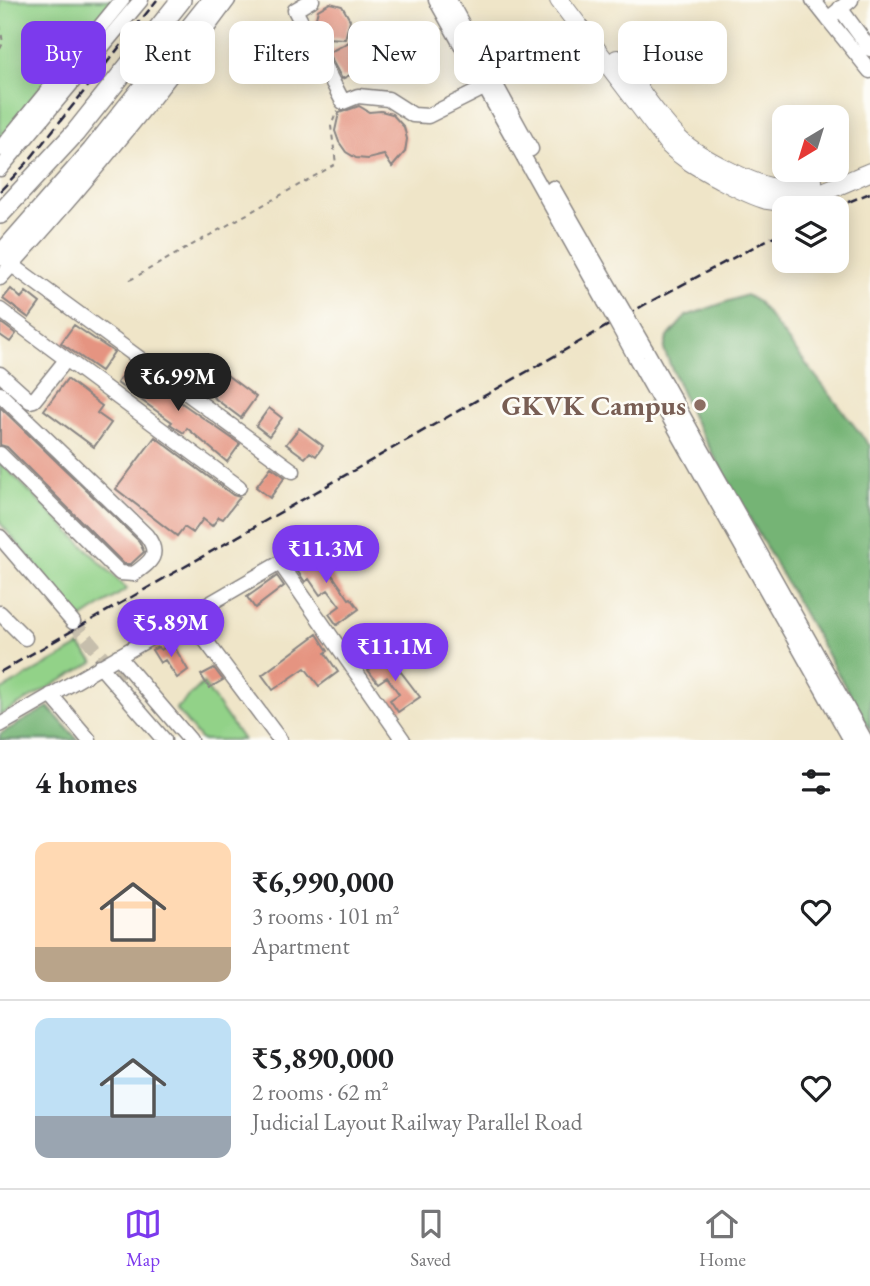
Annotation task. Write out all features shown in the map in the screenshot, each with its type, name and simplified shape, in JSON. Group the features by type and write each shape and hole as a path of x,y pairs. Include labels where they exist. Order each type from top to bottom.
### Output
{"highway":[{"path":"0,204 97,92 169,0"},
{"path":"0,214 75,133 181,0"},
{"path":"0,240 91,142 201,0"},
{"path":"6,260 212,0"}],"main road":[{"path":"559,0 679,156 742,191 768,200 794,187 870,161"},
{"path":"573,0 682,141 748,180 779,194 809,195 870,172"}],"street":[{"path":"0,149 122,0"},
{"path":"0,169 141,0"},
{"path":"0,278 6,260 80,190 181,64 228,0"},
{"path":"312,0 295,10 343,102 358,96 388,99 413,115 428,116 490,85"},
{"path":"436,0 490,85 780,600 865,740"},
{"path":"449,0 490,85"},
{"path":"813,0 828,19 860,37 870,49"},
{"path":"828,19 846,4 870,71"},
{"path":"6,260 293,471"},
{"path":"0,310 239,487"},
{"path":"0,374 30,401 34,400 66,360"},
{"path":"0,394 146,534 155,551 152,557 134,574 120,573 0,454"},
{"path":"0,537 73,622"},
{"path":"0,725 279,563 403,740"},
{"path":"780,600 851,740"},
{"path":"0,613 25,638"},
{"path":"188,617 280,740"},
{"path":"118,656 190,740"},
{"path":"100,666 164,740"},
{"path":"121,679 174,740"},
{"path":"51,695 89,740"}],"path":[{"path":"0,25 3,43 0,49"},
{"path":"130,281 336,164 331,126 338,107 343,102"}],"green space":[{"path":"0,0 115,0 98,21 21,21 21,84 47,84 0,143"},
{"path":"746,295 758,302 870,446 870,730 692,417 664,350 667,338 686,316"},
{"path":"0,462 127,589 81,619 0,523"},
{"path":"80,646 94,662 0,715 0,691"},
{"path":"203,683 243,740 201,740 176,709"},
{"path":"48,707 78,740 0,740 0,734"}],"building":[{"path":"330,3 342,6 350,20 345,39 334,38 334,21 315,21 318,10"},
{"path":"348,43 348,76 342,79 334,64 334,50"},
{"path":"359,106 369,112 392,114 404,127 407,139 405,152 392,167 384,155 368,159 356,158 346,152 339,142 335,131 339,113"},
{"path":"11,289 21,298 26,292 40,303 29,318 3,299"},
{"path":"0,322 16,334 10,342 0,335"},
{"path":"74,325 114,352 101,371 61,343"},
{"path":"200,358 212,367 197,388 184,379"},
{"path":"129,366 240,444 227,462 187,428 184,433 117,383"},
{"path":"228,376 256,397 241,418 213,397"},
{"path":"67,379 102,406 97,413 111,423 94,447 44,410"},
{"path":"0,407 139,541 144,552 131,564 124,564 7,447 0,445"},
{"path":"269,408 282,418 269,436 256,426"},
{"path":"299,428 323,446 316,456 310,452 305,458 286,444"},
{"path":"155,437 233,495 240,497 223,519 219,517 212,526 203,519 193,533 184,527 177,536 116,489"},
{"path":"271,467 285,477 270,498 256,487"},
{"path":"317,553 359,609 337,625 329,614 340,606 328,590 320,595 309,579 305,582 292,563 304,555 307,560"},
{"path":"277,576 284,586 255,608 247,597"},
{"path":"317,634 328,651 325,653 338,672 319,686 305,668 273,690 262,675"},
{"path":"172,643 188,670 177,678 165,660 160,663 152,650 158,647 161,650"},
{"path":"388,655 420,697 398,712 390,700 399,694 387,677 378,683 368,670"},
{"path":"214,668 223,680 209,688 201,675"}],"tunnel":[{"path":"73,622 121,679"}],"railway":[{"path":"0,191 26,164 157,0"},
{"path":"849,202 870,193"},
{"path":"0,672 644,305 772,237"}],"place":[{"name":"GKVK Campus","path":"700,405"}]}
